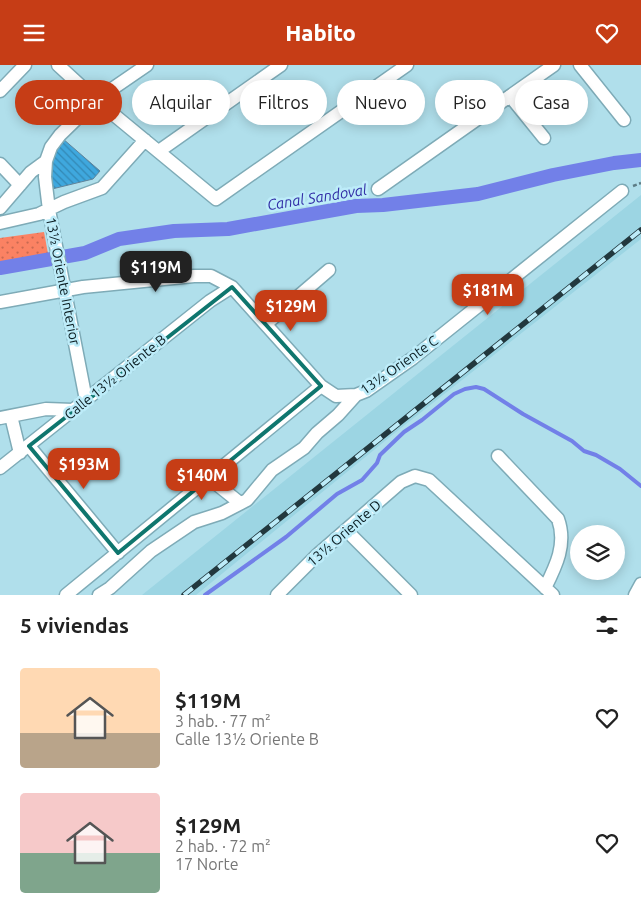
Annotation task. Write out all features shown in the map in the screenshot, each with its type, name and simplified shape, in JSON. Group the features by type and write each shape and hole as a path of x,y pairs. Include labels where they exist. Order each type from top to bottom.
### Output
{"street":[{"path":"0,91 25,65"},
{"path":"58,65 74,80"},
{"path":"122,82 147,65"},
{"path":"159,151 281,65"},
{"path":"122,121 216,199 407,65"},
{"path":"378,189 554,65"},
{"path":"580,65 624,120"},
{"path":"510,96 544,139"},
{"path":"0,208 36,167 46,161 51,147 70,125"},
{"path":"0,223 39,214 105,186 145,140"},
{"name":"13½ Oriente Interior","path":"46,161 45,177 50,210 86,400"},
{"path":"0,163 20,185"},
{"name":"13½ Oriente C","path":"321,386 336,396 356,395 366,391 413,358 622,191"},
{"path":"266,324 329,270"},
{"path":"0,302 82,287 204,275 216,277 232,287 321,386 66,595"},
{"name":"Calle 13½ Oriente B","path":"0,469 210,301 232,287"},
{"path":"99,595 110,588 151,551 194,522 222,513 247,500 272,471 304,448 356,395"},
{"path":"73,410 46,409 5,417 25,450 118,553"},
{"path":"498,457 558,519 561,527 561,551 549,591"},
{"name":"13½ Oriente D","path":"282,593 316,556 402,483 415,476 429,480 549,591"},
{"path":"209,478 240,503"},
{"path":"346,530 411,595"},
{"path":"634,595 641,585"}],"highlighted area":[{"path":"232,287 321,386 118,553 29,446"}],"shaded area":[{"path":"641,195 641,239 396,432 196,595 142,595"},
{"path":"44,232 49,259 0,268 0,238"}],"building":[{"path":"62,138 100,171 93,179 52,189 50,172 53,151"}],"waterway":[{"name":"Canal Sandoval","path":"0,268 85,253 119,239 174,231 228,229 356,206 383,205 478,194 553,175 614,163 641,160"},
{"path":"205,595 286,537 337,494 362,480 377,463 380,455 404,432 454,394 465,389 476,387 484,389 523,414 572,441 584,451 596,455 620,469 641,486"}],"railway":[{"path":"184,595 641,230"}]}
